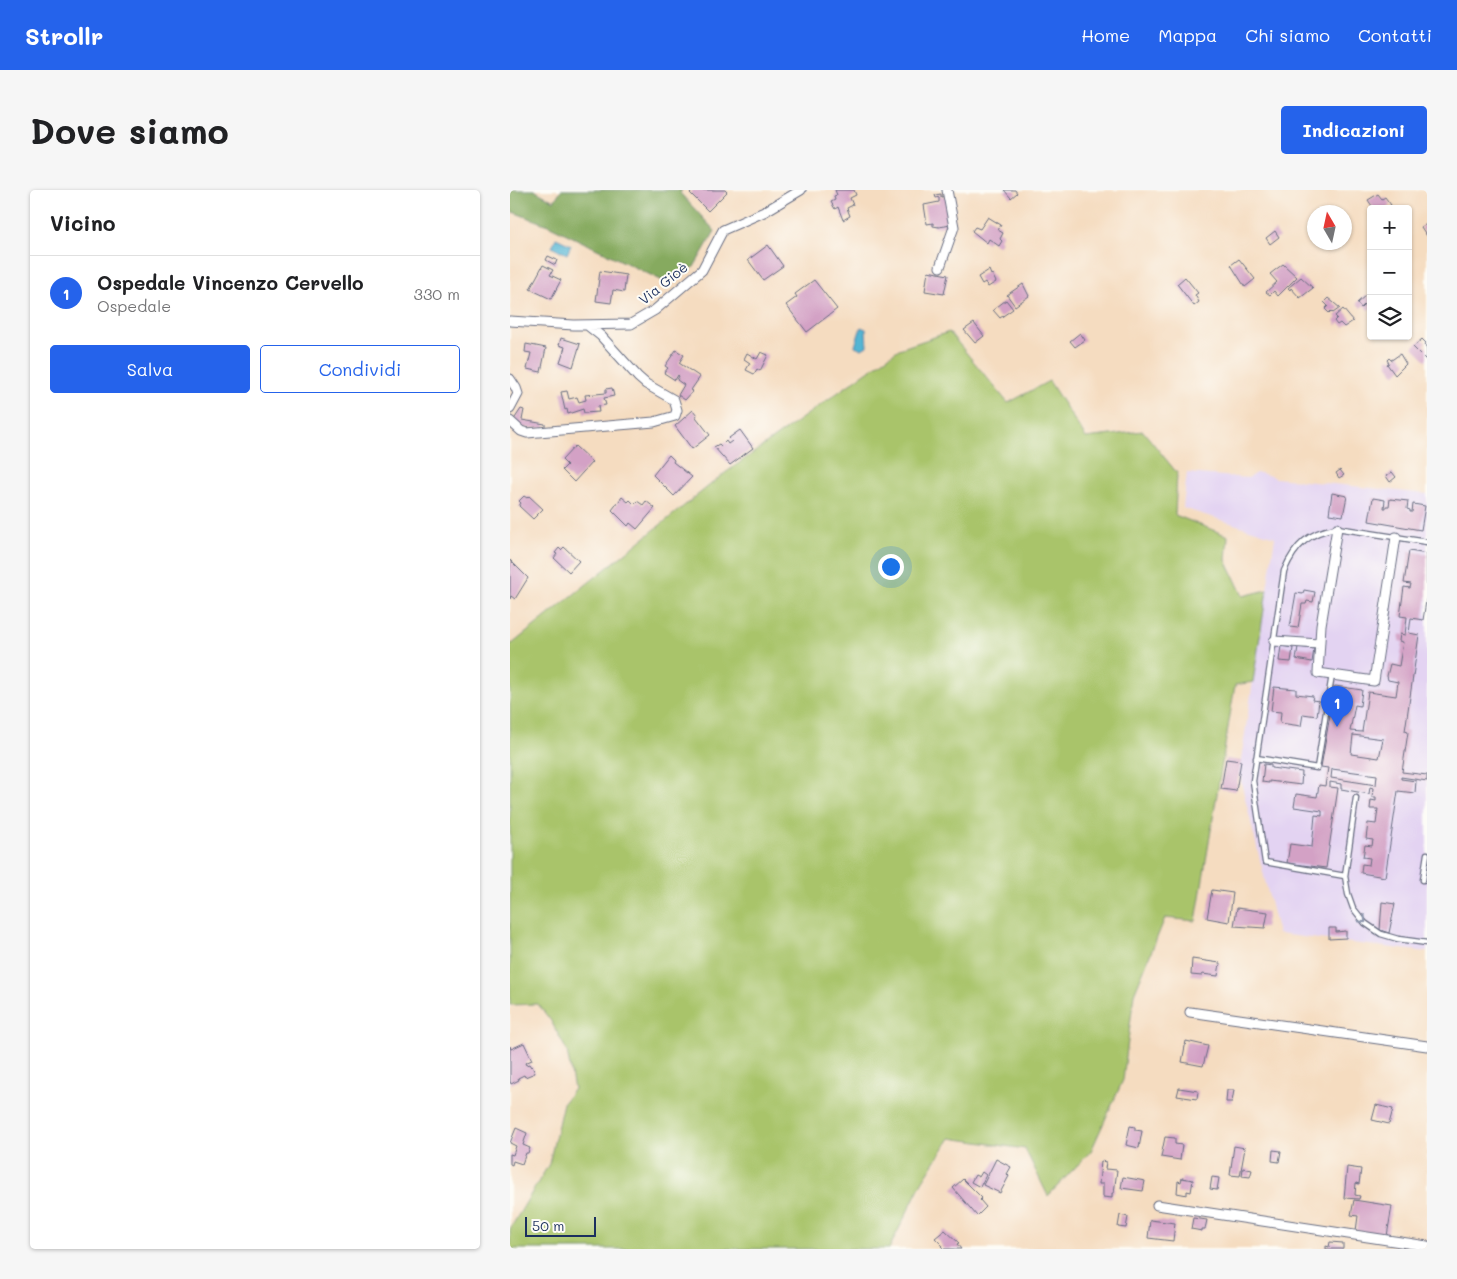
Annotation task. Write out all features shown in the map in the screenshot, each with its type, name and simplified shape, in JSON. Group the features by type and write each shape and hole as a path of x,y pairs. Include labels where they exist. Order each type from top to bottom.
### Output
{"street":[{"name":"Via Gioè","path":"510,321 587,325 631,324 655,310 702,270 723,230 764,212 802,190"},
{"path":"940,267 954,227 947,190"},
{"path":"510,421 521,430 527,432 654,422 675,416 677,410 674,400 642,380 601,336 587,325"},
{"path":"510,379 518,394 510,409"},
{"path":"1338,528 1320,625 1318,672 1332,675 1374,681 1396,537"},
{"path":"1274,641 1320,644"},
{"path":"1190,1012 1427,1046"},
{"path":"1156,1205 1427,1246"}],"lane":[{"path":"1345,876 1265,862 1253,781 1284,571 1291,556 1300,544 1324,530 1338,528 1427,542"},
{"path":"1256,758 1317,768 1332,675"},
{"path":"1356,798 1345,876 1353,908 1365,923 1381,934 1398,939 1427,943"},
{"path":"1423,880 1427,854"}],"shaded area":[{"path":"1187,473 1248,478 1256,473 1261,473 1276,478 1427,494 1427,952 1278,934 1239,773 1275,537 1183,508"}],"green space":[{"path":"510,190 534,190 554,201 561,190 682,190 680,193 715,231 694,267 667,283 548,225 510,211"},
{"path":"949,332 1008,403 1049,381 1086,438 1143,431 1177,473 1175,515 1228,536 1226,560 1243,596 1267,590 1253,682 1235,685 1196,921 1165,918 1134,994 1123,1080 1091,1151 1048,1196 1025,1149 950,1138 922,1182 889,1249 510,1249 510,1229 549,1164 563,1103 574,1089 567,1051 551,1021 538,1004 510,1005 510,643 512,644 725,473 899,349"}],"water":[{"path":"556,238 571,245 567,254 552,247"},
{"path":"861,327 866,329 867,346 862,349 855,346"}],"building":[{"path":"693,190 725,190 727,192 708,211 690,193"},
{"path":"835,190 854,190 856,195 850,198 853,205 847,208 850,216 843,220 838,207 835,209 831,202 835,200 834,196 837,195"},
{"path":"1004,190 1015,190 1017,193 1011,198"},
{"path":"941,194 941,197 947,196 951,225 939,227 933,226 933,223 927,224 924,205 939,202 939,197 936,198 935,195"},
{"path":"1378,194 1382,199 1385,197 1391,205 1371,205 1368,200"},
{"path":"988,217 1001,225 998,230 1003,233 999,246 989,239 987,243 972,231 975,227 980,229"},
{"path":"1427,224 1427,236 1421,227"},
{"path":"1275,231 1279,237 1270,244 1266,238"},
{"path":"768,245 783,266 763,280 748,260"},
{"path":"548,256 557,260 555,265 546,260"},
{"path":"1239,259 1255,279 1245,287 1231,265"},
{"path":"1283,264 1297,277 1278,296 1274,291 1270,295 1266,292 1277,282 1270,274"},
{"path":"543,265 553,270 550,275 561,280 551,299 530,289"},
{"path":"989,270 996,282 988,287 985,282 982,284 978,277"},
{"path":"600,271 626,275 624,292 613,290 611,303 596,301"},
{"path":"928,271 948,275 944,294 925,291"},
{"path":"1185,277 1198,293 1195,295 1199,302 1194,306 1177,284"},
{"path":"1301,277 1313,288 1300,298 1291,288 1290,290 1288,288"},
{"path":"814,280 837,309 807,332 786,305 797,297 795,294"},
{"path":"1023,284 1029,296 1015,306 1007,295"},
{"path":"1367,296 1367,309 1364,305 1361,308 1357,303"},
{"path":"1328,298 1340,308 1333,313 1331,311 1329,313 1325,309 1328,306 1324,302"},
{"path":"1006,300 1013,309 1000,318 993,310"},
{"path":"1343,309 1353,321 1344,327 1340,323 1337,325 1334,321 1337,318 1335,316"},
{"path":"974,323 984,336 975,343 964,330"},
{"path":"1080,333 1085,340 1075,347 1070,341"},
{"path":"561,338 580,344 573,367 560,362 565,347 559,345"},
{"path":"1422,339 1426,343 1424,344 1427,348 1427,361 1413,347"},
{"path":"526,344 546,348 541,372 527,369 531,353 525,352"},
{"path":"676,350 684,355 679,363 700,377 691,390 693,391 685,400 678,395 684,385 677,380 679,376 675,380 664,373 668,368 665,366"},
{"path":"761,352 768,355 760,371 757,369 754,374 746,370 750,363 744,359 747,353 757,359"},
{"path":"1400,354 1406,364 1395,375 1387,364 1389,363 1387,360 1389,358 1391,360"},
{"path":"612,388 614,396 604,398 606,405 598,406 599,412 584,413 583,409 568,414 567,409 565,410 561,392 567,391 569,399 577,397 579,402 586,400 585,395 606,393 606,389"},
{"path":"521,409 524,410 522,420 545,424 545,428 524,428 513,421"},
{"path":"693,410 697,415 695,418 710,435 692,449 675,426"},
{"path":"740,430 753,448 730,465 714,447 719,444 721,446 726,441 728,444 732,441 729,438"},
{"path":"575,446 592,462 574,482 562,470 567,465 562,460"},
{"path":"669,455 674,460 673,462 692,477 674,496 653,475"},
{"path":"1340,470 1344,475 1339,478 1336,473"},
{"path":"1392,472 1396,477 1390,482 1386,476"},
{"path":"1332,493 1347,496 1343,516 1329,514"},
{"path":"524,496 527,498 529,496 543,509 533,519 519,506 521,503 519,501"},
{"path":"622,497 634,504 637,501 643,505 646,501 655,508 637,529 630,523 628,526 612,510"},
{"path":"1373,498 1385,500 1384,508 1389,506 1390,499 1408,501 1407,509 1410,512 1412,512 1413,504 1425,506 1421,530 1369,521"},
{"path":"564,547 579,561 569,572 554,558 559,548 561,550"},
{"path":"1409,551 1427,554 1427,595 1423,620 1411,618 1409,633 1419,635 1405,731 1408,732 1402,772 1427,775 1427,781 1401,777 1401,779 1416,781 1415,793 1398,791 1385,877 1361,873 1362,864 1369,865 1370,858 1363,857 1365,845 1372,846 1373,840 1366,839 1368,823 1376,824 1378,809 1370,809 1371,800 1376,801 1376,797 1372,797 1373,788 1370,787 1369,794 1341,789 1341,784 1330,782 1330,787 1338,788 1326,868 1287,863 1290,844 1312,847 1315,815 1322,816 1322,811 1294,807 1296,794 1317,797 1319,785 1325,786 1328,768 1321,767 1335,686 1362,690 1360,706 1355,705 1350,731 1362,732 1368,692 1396,696 1398,682 1388,680 1387,676 1390,664 1399,666 1403,642 1399,641 1400,634 1405,635 1407,617 1400,616 1404,587 1410,588 1411,584 1404,583","holes":["1353,735 1383,739 1379,758 1351,754","1332,769 1377,775 1376,785 1331,778"]},
{"path":"510,560 528,578 515,599 511,596 510,599"},
{"path":"1304,590 1315,592 1313,602 1307,601 1306,604 1302,604 1298,628 1290,627 1296,593 1303,594"},
{"path":"1281,646 1293,648 1291,662 1279,661"},
{"path":"1298,647 1314,649 1312,662 1296,659"},
{"path":"1274,687 1296,689 1296,694 1313,696 1312,700 1319,701 1317,716 1303,714 1301,726 1280,723 1281,712 1271,711"},
{"path":"1226,759 1241,761 1236,791 1221,789"},
{"path":"1264,764 1271,765 1271,768 1302,772 1301,785 1269,781 1269,783 1262,782"},
{"path":"1212,890 1233,893 1229,922 1207,918"},
{"path":"1382,902 1395,904 1389,933 1380,930"},
{"path":"1237,908 1268,912 1265,928 1234,926"},
{"path":"1329,928 1336,928 1336,932 1346,931 1346,938 1329,939"},
{"path":"1192,959 1220,963 1218,976 1191,975"},
{"path":"1186,1041 1208,1046 1203,1066 1182,1062"},
{"path":"524,1043 532,1060 525,1063 532,1066 535,1073 525,1077 524,1075 511,1084 510,1046 511,1049"},
{"path":"1179,1088 1198,1091 1197,1099 1177,1096"},
{"path":"1227,1090 1234,1090 1232,1102 1226,1102"},
{"path":"1376,1105 1393,1109 1389,1124 1372,1120"},
{"path":"1130,1126 1135,1127 1135,1130 1142,1131 1139,1148 1126,1145"},
{"path":"516,1128 527,1133 523,1145 530,1148 522,1164 513,1161 512,1165 510,1164 510,1154 513,1155 516,1146 510,1143"},
{"path":"1165,1137 1175,1138 1175,1144 1182,1145 1180,1160 1161,1157"},
{"path":"1234,1146 1245,1148 1240,1176 1230,1175"},
{"path":"1273,1150 1281,1151 1279,1162 1272,1161"},
{"path":"996,1159 1011,1167 1007,1174 1009,1176 1000,1193 983,1185"},
{"path":"1101,1161 1106,1162 1105,1169 1117,1170 1112,1198 1103,1197 1103,1184 1099,1184"},
{"path":"1347,1167 1361,1169 1359,1184 1356,1183 1355,1195 1360,1196 1359,1199 1344,1198"},
{"path":"1243,1168 1252,1170 1250,1177 1242,1176"},
{"path":"982,1172 986,1175 980,1187 971,1182 975,1175 979,1177"},
{"path":"1123,1177 1145,1181 1143,1191 1121,1188"},
{"path":"1212,1177 1219,1178 1217,1190 1210,1189"},
{"path":"1182,1178 1193,1180 1191,1192 1187,1191 1187,1195 1177,1193 1178,1181 1181,1182"},
{"path":"963,1179 982,1198 980,1200 986,1207 977,1216 953,1188"},
{"path":"1354,1200 1392,1206 1387,1236 1356,1231 1358,1216 1351,1215"},
{"path":"1120,1215 1128,1217 1126,1228 1118,1227"},
{"path":"1193,1218 1207,1220 1205,1229 1202,1229 1202,1231 1191,1229"},
{"path":"1150,1220 1175,1223 1173,1241 1148,1238"},
{"path":"945,1230 959,1243 957,1244 961,1249 944,1249 941,1246 935,1238"},
{"path":"1330,1242 1343,1243 1343,1249 1326,1249 1326,1246 1329,1247"}],"place":[{"name":"Ospedale Vincenzo Cervello","path":"1337,727"}]}
